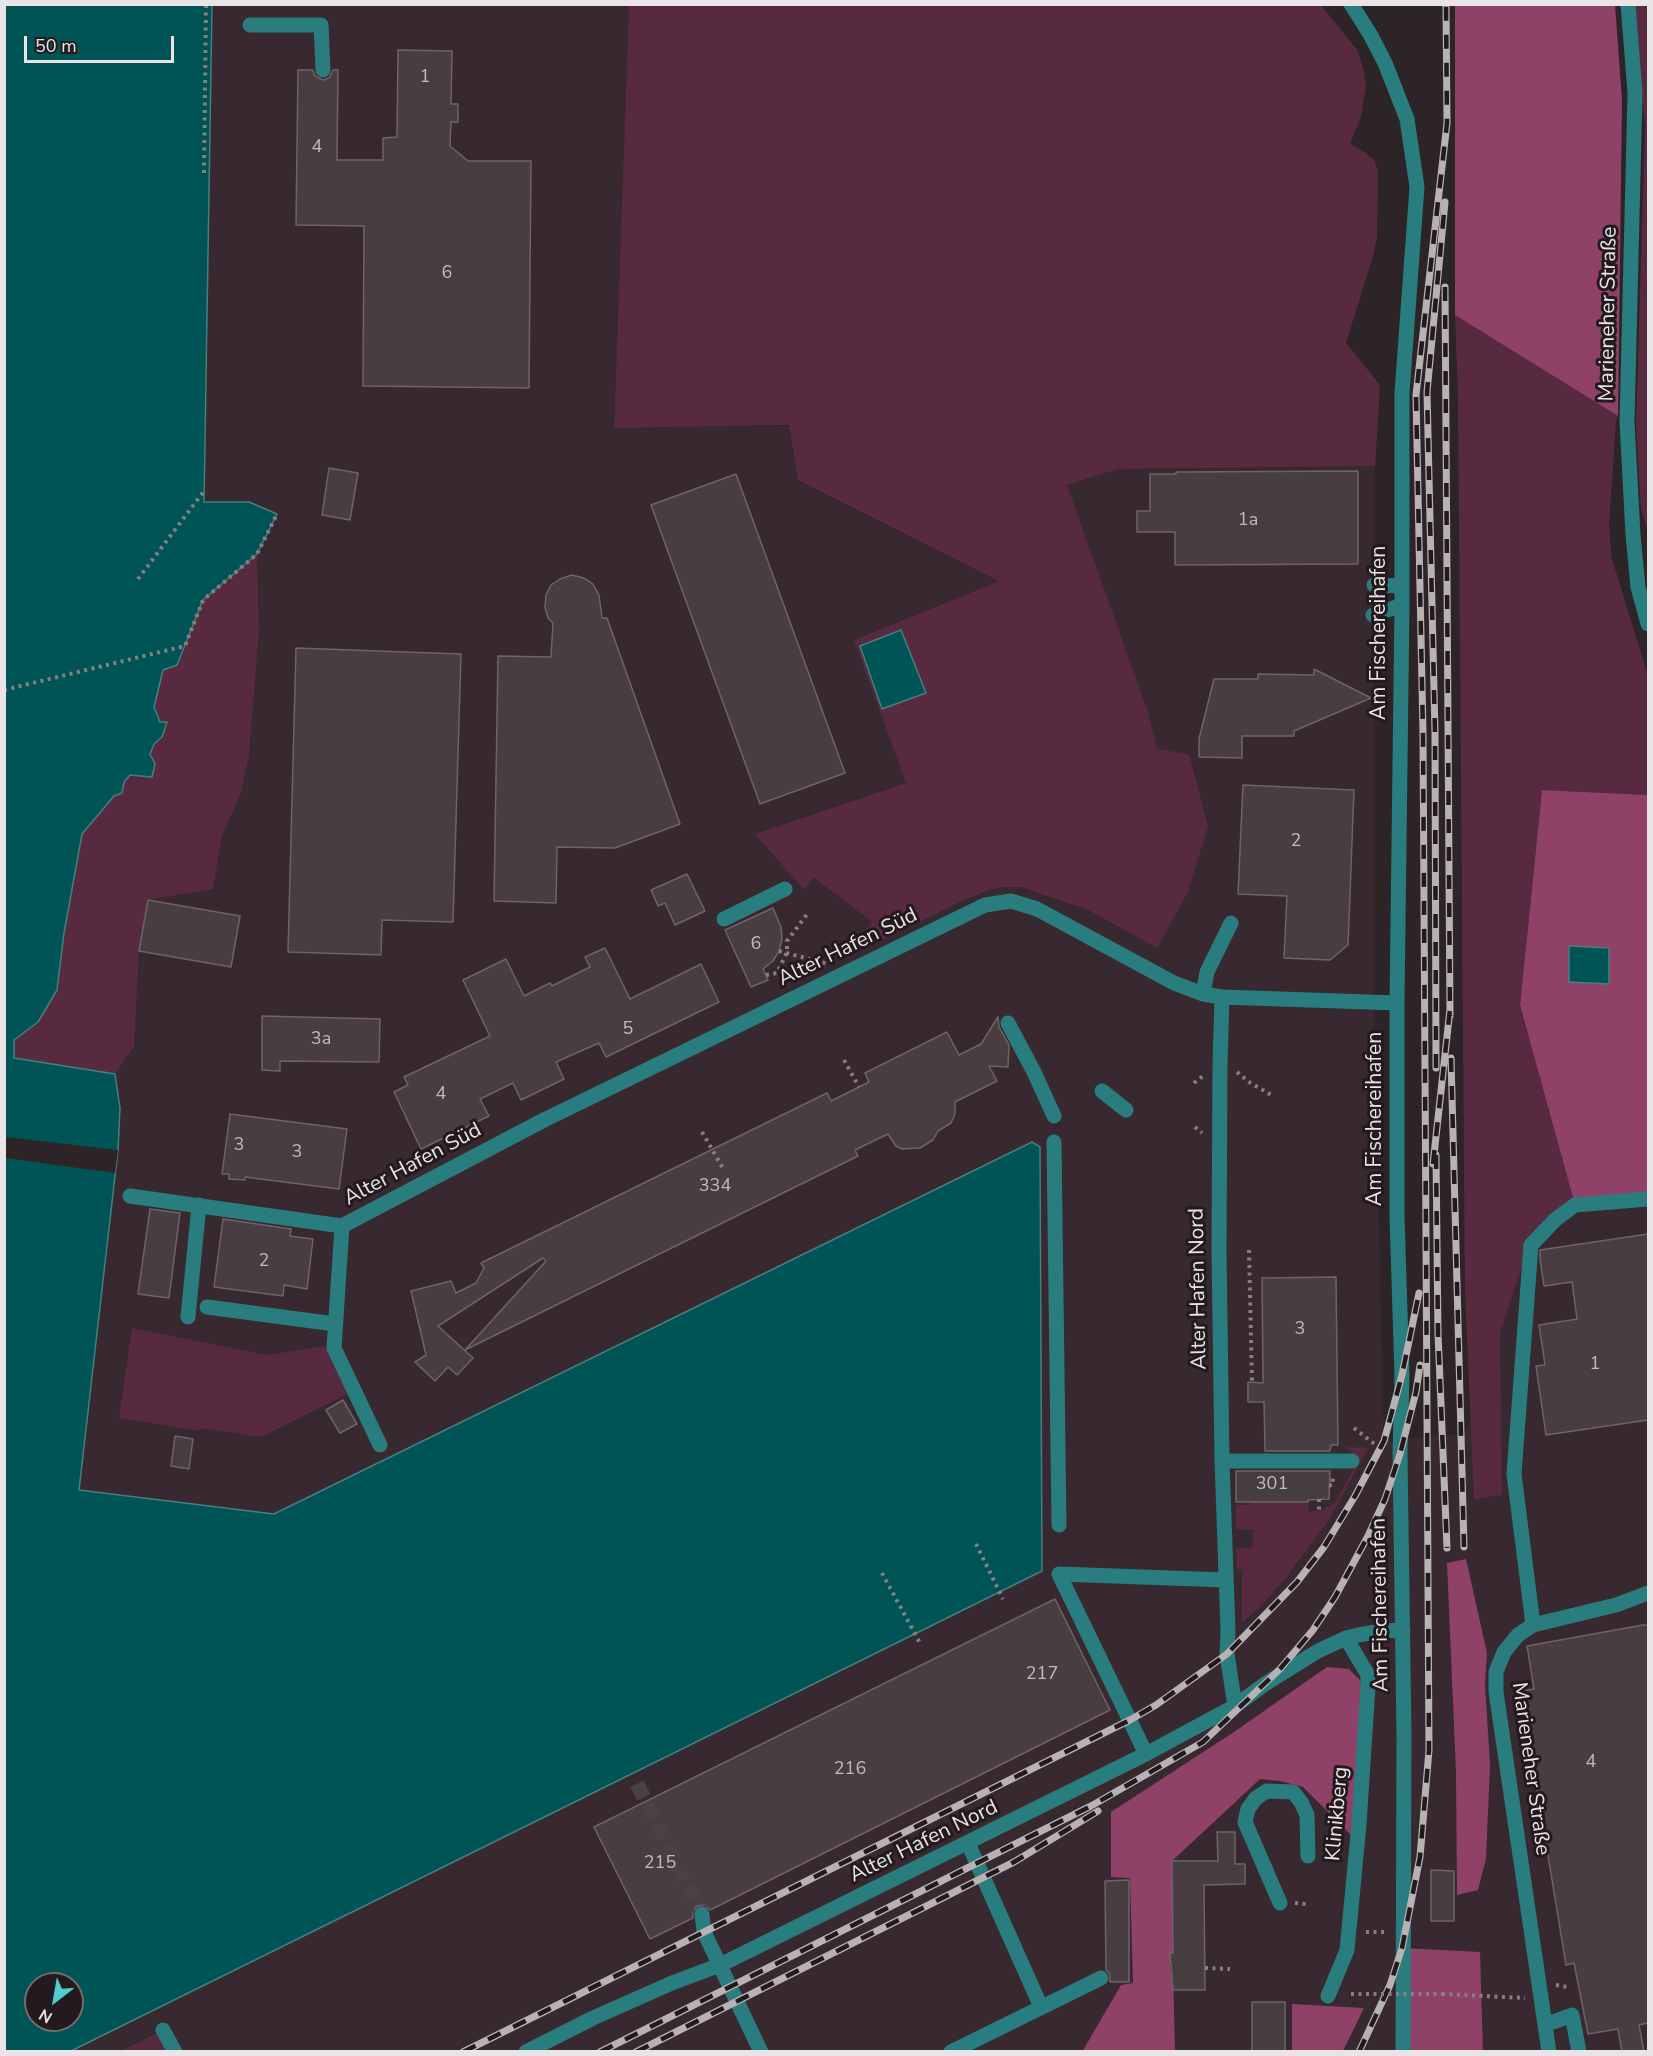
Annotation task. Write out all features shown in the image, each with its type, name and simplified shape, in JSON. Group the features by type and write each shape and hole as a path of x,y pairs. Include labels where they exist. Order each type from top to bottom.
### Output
{"street":[{"name":"Am Fischereihafen","path":"1350,4 1375,44 1404,111 1414,153 1417,187 1402,393 1397,1003 1397,1217 1402,1375 1400,1454 1403,2052"},
{"name":"Marieneher Straße","path":"1629,4 1635,93 1627,422 1638,587 1648,624"},
{"path":"250,25 321,26 323,70"},
{"path":"1374,585 1402,586"},
{"path":"1373,615 1402,604"},
{"path":"724,919 785,889"},
{"name":"Alter Hafen Süd","path":"130,1196 342,1226 544,1120 985,905 1011,901 1037,909 1174,983 1203,994 1222,997 1397,1003"},
{"path":"1203,994 1207,972 1231,923"},
{"name":"Alter Hafen Nord","path":"1222,997 1219,1240 1222,1461 1227,1654 1235,1706"},
{"path":"1008,1023 1034,1071 1054,1116"},
{"path":"1102,1091 1126,1110"},
{"path":"1054,1142 1059,1525"},
{"path":"1533,1625 1514,1474 1531,1245 1556,1219 1575,1205 1648,1199"},
{"path":"188,1317 199,1205"},
{"name":"Alter Hafen Süd","path":"342,1226 334,1348 380,1445"},
{"path":"207,1307 335,1324"},
{"path":"1222,1461 1352,1461"},
{"path":"1146,1754 1059,1574 1225,1580"},
{"name":"Marieneher Straße","path":"1549,2052 1496,1692 1496,1672 1504,1652 1518,1635 1533,1625 1616,1605 1648,1593"},
{"name":"Alter Hafen Nord","path":"526,2052 593,2018 672,1983 720,1965 1146,1754 1235,1706 1318,1651 1346,1638 1382,1631 1402,1630"},
{"name":"Klinikberg","path":"1328,1996 1347,1950 1359,1824 1368,1675 1346,1638"},
{"path":"1280,1903 1245,1822 1248,1809 1256,1798 1268,1791 1293,1792 1307,1815 1308,1856"},
{"path":"968,1843 1041,2007"},
{"path":"702,1914 704,1932 761,2052"},
{"path":"951,2052 1101,1978"},
{"path":"1545,2025 1572,2015 1579,2052"},
{"path":"163,2030 175,2052"}],"path":[{"path":"204,173 206,4"},
{"path":"138,579 204,491"},
{"path":"4,690 185,646 203,600 257,554 277,514"},
{"path":"766,975 777,973 787,952 787,941 808,913"},
{"path":"779,951 829,964 838,977"},
{"path":"844,1060 859,1087"},
{"path":"1232,1067 1249,1082 1273,1096"},
{"path":"702,1132 724,1170"},
{"path":"1249,1250 1252,1382"},
{"path":"1354,1428 1381,1446 1383,1455"},
{"path":"1318,1499 1319,1513"},
{"path":"976,1544 1003,1599"},
{"path":"882,1572 921,1645"},
{"path":"1349,1932 1389,1932"},
{"path":"1205,1968 1230,1969"},
{"path":"1351,1994 1442,1994 1541,1998"}],"shaded area":[{"path":"212,5 629,5 614,427 790,426 798,480 999,581 854,640 906,783 756,834 804,889 814,878 872,922 863,934 989,890 1021,887 1088,910 1156,947 1157,749 1148,712 1067,485 1118,469 1375,466 1374,1003 1384,1440 1465,1434 1531,1245 1575,1205 1648,1199 1648,2051 175,2052 163,2030 119,2051 71,2052 1042,1571 1040,1148 1032,1142 274,1514 79,1490 118,1150 120,1108 115,1074 134,1047 139,951 148,900 213,889 222,836 241,793 249,756 259,631 257,554 277,514 249,502 204,503"},
{"path":"629,5 1321,5 1358,51 1366,86 1361,117 1350,144 1374,160 1378,171 1377,237 1346,343 1380,385 1375,466 1118,469 1067,485 1148,712 1157,749 1189,754 1208,826 1188,892 1157,948 1088,910 1021,887 989,890 884,939 863,935 872,922 814,878 804,890 755,834 906,783 854,640 999,581 798,480 789,425 614,428"},
{"path":"1455,5 1615,5 1622,100 1618,416 1455,315"},
{"path":"1634,5 1648,5 1648,532 1641,509 1636,426 1645,128"},
{"path":"1455,315 1618,416 1609,525 1612,559 1648,676 1648,795 1542,790 1520,1005 1575,1205 1531,1245 1518,1278 1500,1333 1502,1495 1474,1499 1465,1291 1458,398"},
{"path":"257,554 259,631 249,756 241,793 222,836 213,889 148,900 139,951 134,1047 115,1074 13,1058 14,1040 38,1022 57,990 64,933 82,834 114,796 122,793 124,782 162,737 167,722 161,722 154,707 163,670 177,665 203,600"},
{"path":"1542,790 1648,795 1648,1199 1575,1205 1520,1005"},
{"path":"132,1328 267,1355 325,1346 349,1393 261,1437 201,1428 201,1431 119,1418"},
{"path":"1346,1447 1368,1448 1330,1518 1288,1575 1262,1605 1242,1623 1242,1570 1237,1569 1236,1548 1252,1548 1254,1530 1236,1529 1236,1505 1250,1505 1251,1502 1308,1502 1309,1512 1322,1510 1336,1502 1355,1466 1352,1453"},
{"path":"1466,1559 1487,1653 1485,1685 1490,1765 1486,1859 1478,1890 1457,1895 1456,1772 1447,1563"},
{"path":"1327,1667 1349,1669 1364,1687 1353,1837 1303,1787 1260,1779 1172,1861 1173,1953 1170,1953 1170,1970 1173,1970 1175,2051 1082,2052 1121,1985 1133,1983 1130,1878 1111,1877 1111,1812 1234,1732"},
{"path":"1402,1948 1480,1952 1483,2051 1403,2051"},
{"path":"1292,2004 1364,2008 1343,2051 1292,2051"},
{"path":"163,2030 175,2052 119,2052"}],"water":[{"path":"5,5 212,5 204,502 249,502 277,514 257,554 203,600 177,665 163,670 154,707 160,722 167,722 162,737 154,744 150,754 155,764 152,777 130,775 124,782 122,793 114,796 82,834 64,933 57,990 38,1022 14,1040 14,1058 115,1074 120,1108 118,1150 79,1490 274,1514 1032,1142 1040,1147 1042,1571 71,2051 5,2052"},
{"path":"901,630 926,693 882,709 860,646"},
{"path":"1569,946 1609,948 1609,984 1569,982"}],"pier":[{"path":"5,1137 118,1150 115,1173 5,1158"}],"building":[{"path":"398,50 452,51 451,104 458,104 458,122 451,122 450,146 468,161 531,161 529,388 363,386 364,226 296,225 298,70 313,70 315,76 323,80 329,78 333,70 338,70 337,160 383,160 383,138 397,137"},
{"path":"329,468 358,473 350,520 322,515"},
{"path":"1358,471 1358,564 1175,565 1175,532 1137,532 1137,511 1150,511 1150,474"},
{"path":"736,474 845,773 760,804 651,505"},
{"path":"572,575 584,578 593,584 599,595 602,618 607,618 680,824 615,848 557,847 556,903 494,901 498,656 551,657 553,623 548,618 545,607 546,595 551,585"},
{"path":"296,648 461,654 453,922 382,920 381,955 288,952"},
{"path":"1314,669 1371,698 1294,731 1294,736 1242,736 1242,758 1199,757 1199,739 1214,679 1258,679 1258,674 1314,675"},
{"path":"1243,785 1354,790 1348,945 1330,960 1284,958 1287,896 1238,894"},
{"path":"687,874 705,911 675,925 665,903 658,906 651,890"},
{"path":"148,900 240,916 231,967 139,951"},
{"path":"773,908 781,927 782,939 779,951 773,961 763,969 768,980 751,987 725,930"},
{"path":"605,948 630,999 701,964 719,1002 606,1057 599,1043 556,1062 564,1079 521,1100 513,1083 480,1099 489,1116 421,1149 394,1092 408,1085 404,1077 490,1036 463,980 506,959 524,996 550,983 552,986 590,967 585,957"},
{"path":"262,1016 380,1019 379,1062 280,1061 280,1071 262,1070"},
{"path":"998,1017 999,1027 1009,1045 1008,1067 989,1066 997,1081 955,1102 955,1114 951,1123 938,1131 933,1140 920,1148 902,1149 896,1146 888,1134 855,1150 858,1156 465,1350 546,1261 543,1258 438,1326 473,1358 457,1375 448,1367 435,1381 415,1362 426,1355 411,1291 451,1281 456,1293 476,1283 484,1268 481,1263 827,1093 831,1101 869,1082 865,1073 947,1032 959,1055 981,1044"},
{"path":"230,1114 347,1129 339,1189 245,1177 245,1180 229,1179 229,1174 222,1174"},
{"path":"150,1209 180,1213 169,1298 138,1294"},
{"path":"223,1219 291,1229 290,1236 313,1239 307,1289 284,1285 283,1296 214,1287"},
{"path":"1648,1234 1648,1420 1546,1435 1536,1366 1545,1365 1539,1325 1577,1319 1572,1282 1544,1286 1540,1250"},
{"path":"1336,1277 1338,1445 1331,1445 1330,1451 1265,1451 1264,1402 1248,1402 1248,1382 1263,1383 1262,1278"},
{"path":"343,1400 357,1424 340,1433 326,1410"},
{"path":"175,1436 193,1439 189,1469 171,1466"},
{"path":"1236,1471 1330,1471 1329,1499 1308,1500 1308,1502 1236,1502"},
{"path":"1055,1599 1110,1710 710,1910 705,1905 697,1906 693,1911 693,1918 650,1939 594,1827"},
{"path":"1648,1625 1648,2023 1639,2025 1644,2052 1622,2052 1618,2029 1588,2034 1574,1963 1566,1965 1521,1691 1534,1689 1527,1646"},
{"path":"1217,1832 1235,1832 1235,1864 1245,1864 1245,1884 1204,1885 1205,1990 1173,1990 1170,1953 1173,1953 1172,1861 1218,1861"},
{"path":"1431,1870 1454,1871 1454,1921 1431,1921"},
{"path":"1129,1880 1129,1982 1110,1982 1110,1974 1106,1970 1105,1881"},
{"path":"1252,2002 1285,2002 1285,2052 1252,2052"}],"tunnel":[{"path":"637,1784 702,1914"}],"railway":[{"path":"1359,2052 1390,1985 1402,1948 1420,1857 1429,1750 1423,733 1416,395 1447,123 1446,4"},
{"path":"1436,1068 1435,733 1427,392 1445,202"},
{"path":"1445,287 1450,1016"},
{"path":"1433,1164 1450,1009"},
{"path":"1451,1058 1464,1547"},
{"path":"1436,1155 1438,1333 1447,1548"},
{"path":"463,2052 1130,1720 1156,1705 1227,1654 1297,1582 1324,1547 1355,1496 1384,1441 1402,1375 1419,1293"},
{"path":"600,2052 1091,1806 1203,1742 1280,1669 1313,1630 1335,1597 1385,1499 1400,1454 1416,1392 1420,1365"},
{"path":"636,2052 1014,1862 1098,1811"}]}
